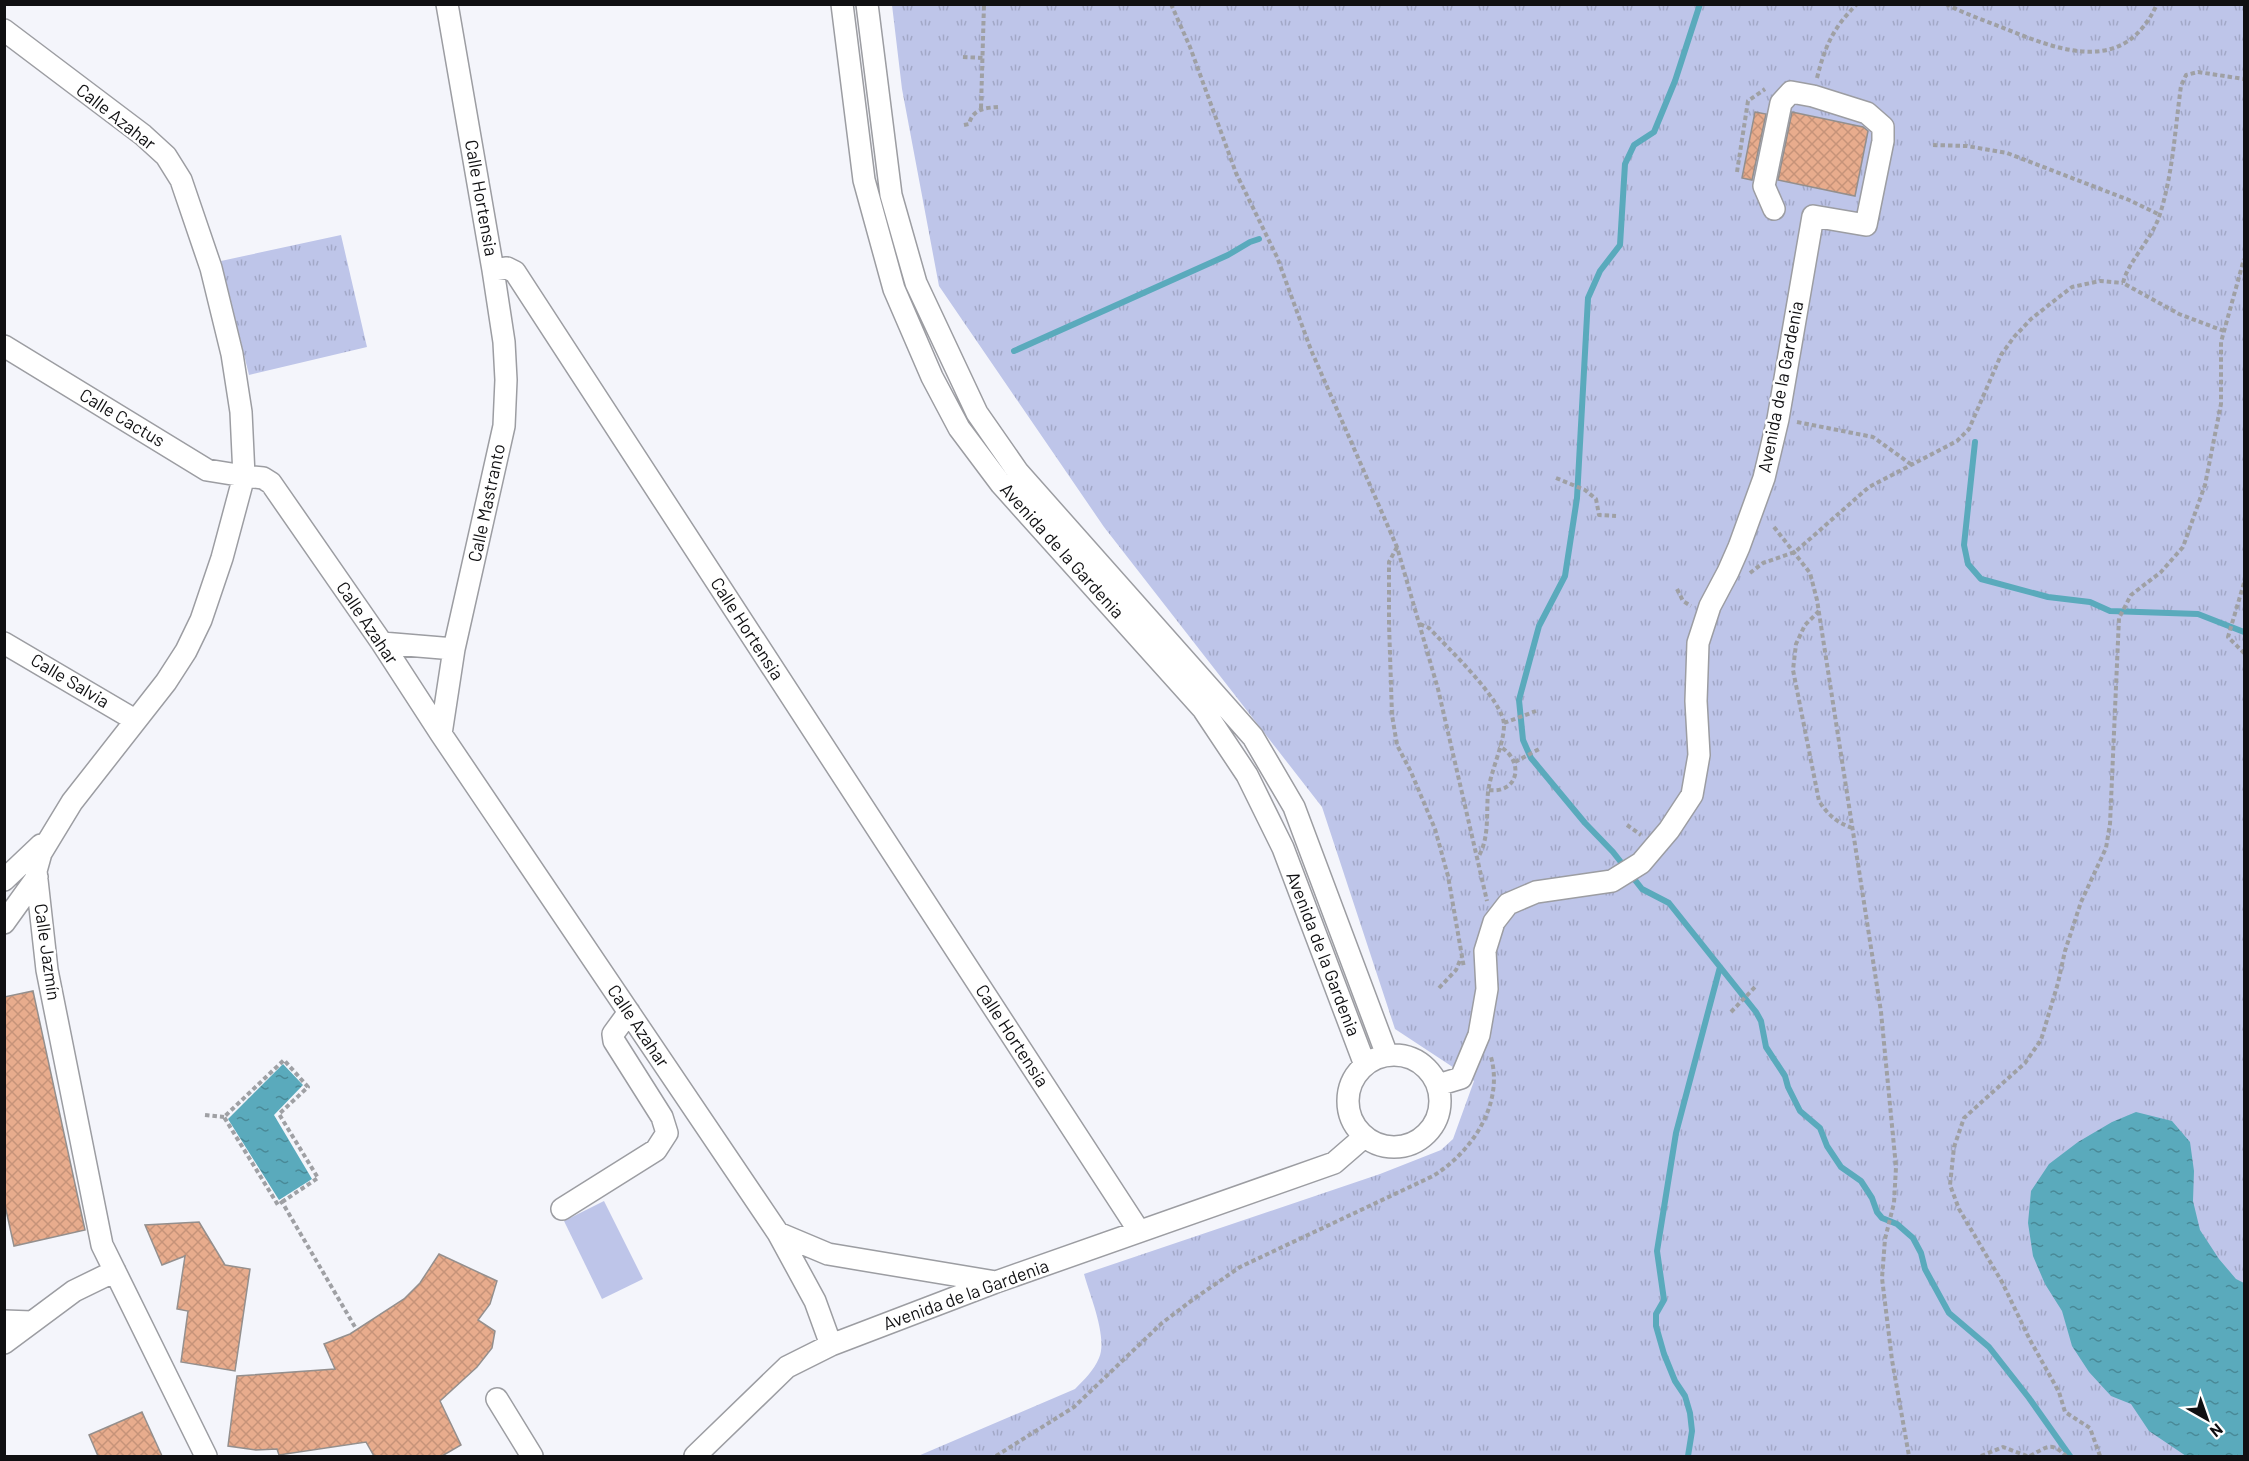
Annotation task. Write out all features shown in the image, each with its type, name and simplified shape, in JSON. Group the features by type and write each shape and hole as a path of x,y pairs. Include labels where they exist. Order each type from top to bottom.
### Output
{"street":[{"name":"Calle Hortensia","path":"447,4 493,270 507,268 514,272 1139,1231"},
{"name":"Avenida de la Gardenia","path":"842,4 868,199 894,289 932,377 959,428 1001,484 1203,709 1247,775 1282,848 1365,1065"},
{"name":"Avenida de la Gardenia","path":"867,4 891,195 916,282 977,412 1018,472 1253,737 1294,807 1387,1055"},
{"name":"Calle Azahar","path":"4,30 143,135 166,156 181,180 207,257 232,354 241,412 244,476 263,478 271,483 382,643 778,1233 815,1300 831,1345"},
{"path":"1774,208 1764,186 1781,103 1791,92 1813,96"},
{"name":"Avenida de la Gardenia","path":"1438,1086 1461,1078 1479,1035 1487,989 1485,951 1494,922 1508,904 1536,892 1612,881 1641,863 1669,830 1692,795 1699,755 1696,701 1698,643 1710,606 1739,547 1764,477 1778,418 1813,216 1866,225 1883,141 1883,127 1867,113 1813,96"},
{"name":"Calle Mastranto","path":"441,734 454,649 504,426 506,380 504,342 493,270"},
{"name":"Calle Cactus","path":"4,346 207,470 244,476"},
{"name":"Calle Jazmín","path":"206,1456 102,1245 46,970 37,877 39,857 50,835 72,802 177,667 201,620 222,558 244,476"},
{"name":"Calle Salvia","path":"4,643 135,720"},
{"path":"382,643 454,649"},
{"path":"4,880 50,835"},
{"path":"4,923 37,877"},
{"path":"562,1209 656,1150 667,1134 662,1117 614,1041 614,1034 629,1012"},
{"path":"1387,1055 1404,1055 1419,1061 1431,1071 1438,1086 1441,1101 1439,1116 1420,1140 1406,1146 1391,1148 1376,1144 1364,1137 1351,1119 1347,1097 1351,1082 1365,1065 1387,1055"},
{"name":"Avenida de la Gardenia","path":"695,1456 787,1367 831,1345 996,1282 1334,1163 1364,1137"},
{"path":"778,1233 828,1254 996,1282"},
{"path":"4,1343 74,1291 115,1271"},
{"path":"4,1321 32,1322"},
{"path":"497,1399 532,1456"}],"path":[{"path":"981,108 984,4"},
{"path":"1171,4 1190,47 1236,173 1277,257 1311,350 1397,547 1438,689 1485,897 1499,916"},
{"path":"1813,96 1824,50 1840,23 1857,4"},
{"path":"1946,4 2026,37 2079,53 2100,52 2120,46 2137,35 2151,19 2157,4"},
{"path":"963,57 983,58"},
{"path":"2123,283 2125,275 2149,241 2160,215 2169,176 2181,86 2187,75 2198,72 2244,80"},
{"path":"1737,172 1748,101 1768,87 1791,92"},
{"path":"964,125 969,124 972,116 981,108 998,107"},
{"path":"1933,145 1967,146 2007,153 2129,200 2160,215"},
{"path":"2100,1456 2090,1428 2065,1412 2059,1392 2030,1340 2002,1282 1959,1209 1950,1185 1954,1147 1964,1118 2025,1063 2041,1040 2081,902 2106,848 2110,824 2119,618 2131,595 2161,572 2183,547 2205,485 2221,404 2221,342 2244,259"},
{"path":"1742,579 1762,563 1795,552 1869,487 1957,441 1969,429 2001,356 2014,337 2072,287 2100,281 2123,283 2179,314 2224,331"},
{"path":"1778,418 1873,437 1912,465"},
{"path":"1556,478 1585,490 1596,499 1599,515 1616,516"},
{"path":"1774,527 1810,573 1819,611 1881,1012 1896,1167 1894,1203 1885,1239 1882,1278 1892,1360 1910,1456"},
{"path":"1397,547 1389,562 1389,624 1397,745 1435,829 1448,876 1466,979"},
{"path":"2244,583 2228,638 2244,653"},
{"path":"1819,611 1805,625 1796,644 1793,670 1819,801 1826,813 1836,822 1852,828"},
{"path":"1420,624 1429,628 1483,687 1497,704 1504,723 1489,790 1486,841 1476,859"},
{"path":"1504,723 1536,711"},
{"path":"1489,790 1496,791 1510,784 1514,778 1515,762 1512,755 1499,746"},
{"path":"1515,762 1541,748"},
{"path":"1439,988 1456,970 1461,957"},
{"path":"1731,1012 1755,987"},
{"path":"996,1456 1074,1407 1162,1323 1240,1267 1452,1165 1482,1127 1492,1100 1495,1070 1479,1035"},
{"path":"205,1115 224,1117 284,1060 308,1087 279,1114 318,1178 278,1205 224,1117"},
{"path":"282,1202 355,1326"},
{"path":"1981,1456 2003,1447 2029,1456 2047,1446 2058,1447 2066,1456"}],"green space":[{"path":"892,5 2244,5 2244,1456 918,1456 1075,1389 1094,1367 1101,1350 1100,1328 1084,1274 1380,1174 1441,1150 1453,1139 1474,1081 1395,1029 1322,807 1104,527 939,286 902,89"},
{"path":"341,235 367,347 249,375 221,261"},
{"path":"604,1201 643,1279 602,1299 564,1221"}],"water":[{"path":"283,1064 303,1085 274,1115 312,1179 279,1200 228,1119"},
{"path":"2136,1112 2172,1121 2190,1142 2194,1171 2193,1201 2200,1230 2219,1259 2236,1279 2244,1283 2244,1456 2186,1456 2149,1431 2131,1404 2111,1396 2089,1372 2072,1346 2062,1311 2045,1284 2033,1256 2028,1223 2031,1191 2049,1164 2078,1142 2112,1122"}],"building":[{"path":"1755,112 1766,114 1752,180 1742,178"},
{"path":"1792,112 1863,127 1868,131 1855,196 1778,180"},
{"path":"33,991 85,1230 14,1246 4,1201 4,997"},
{"path":"199,1222 225,1265 250,1269 235,1371 181,1362 188,1311 177,1309 185,1256 162,1265 145,1225"},
{"path":"439,1254 497,1281 490,1304 478,1320 495,1331 492,1348 477,1367 440,1401 461,1445 442,1456 374,1456 366,1442 279,1455 277,1449 256,1450 228,1446 237,1376 335,1369 324,1344 350,1334 404,1299 420,1283"},
{"path":"142,1412 162,1456 98,1456 89,1435"}],"waterway":[{"path":"1700,4 1675,81 1654,132 1634,145 1625,164 1620,245 1600,271 1588,298 1577,498 1565,576 1539,626 1519,700 1523,740 1531,758 1585,823 1613,852 1642,889 1669,903 1756,1012 1761,1021 1766,1047 1785,1076 1800,1111 1820,1128 1827,1146 1841,1167 1861,1181 1882,1218 1897,1224 1913,1238 1921,1253 1925,1269 1949,1313 1989,1347 2070,1456"},
{"path":"1014,351 1259,239"},
{"path":"1975,442 1964,545 1968,564 1981,579 2048,597 2090,602 2110,611 2198,614 2244,632"},
{"path":"1688,1456 1692,1431 1690,1413 1685,1396 1675,1381 1664,1354 1656,1326 1656,1314 1664,1300 1657,1251 1676,1133 1720,967"}]}
